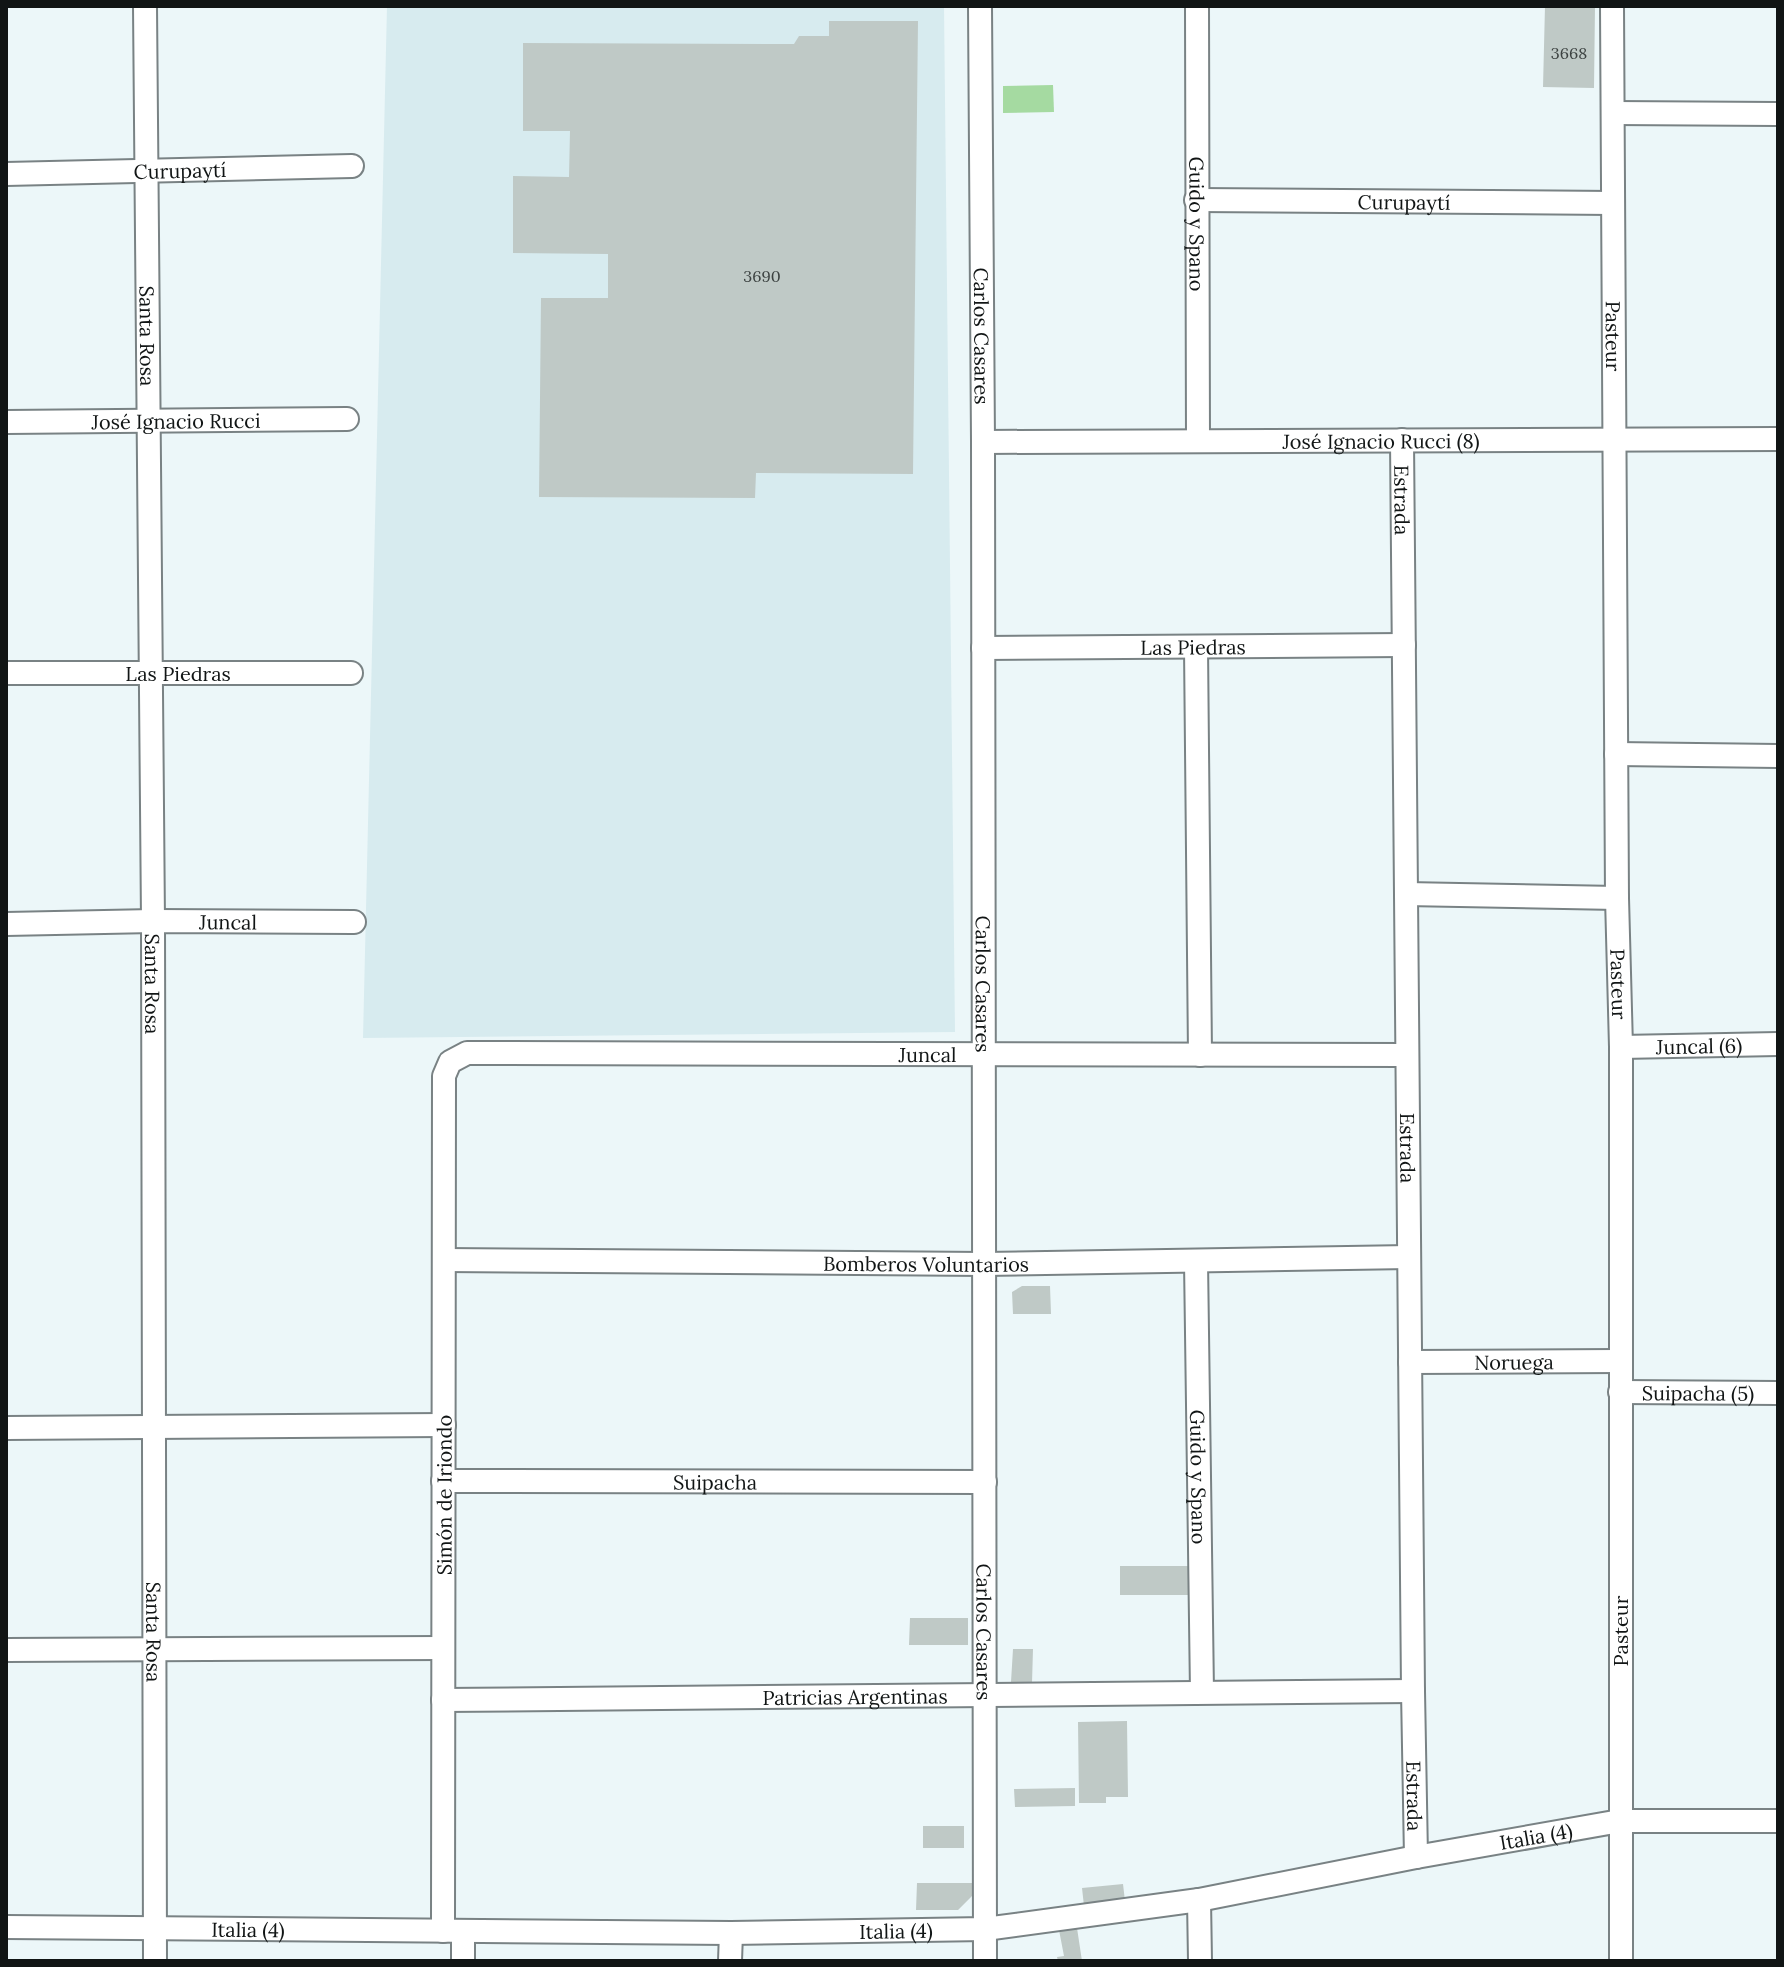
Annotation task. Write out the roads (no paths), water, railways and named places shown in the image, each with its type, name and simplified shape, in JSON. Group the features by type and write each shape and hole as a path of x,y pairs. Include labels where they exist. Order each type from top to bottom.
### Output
{"street":[{"name":"Santa Rosa","path":"145,6 153,921 155,1961"},
{"name":"Carlos Casares","path":"980,6 985,1961"},
{"name":"Guido y Spano","path":"1197,6 1198,441"},
{"name":"Pasteur","path":"1612,6 1617,898 1621,1047 1621,1961"},
{"path":"1613,113 1778,114"},
{"name":"Curupaytí","path":"6,174 352,166"},
{"name":"Curupaytí","path":"1196,200 1613,203"},
{"name":"José Ignacio Rucci","path":"6,422 347,419"},
{"name":"José Ignacio Rucci (8)","path":"983,442 1778,439"},
{"name":"Estrada","path":"1402,440 1416,1857"},
{"name":"Las Piedras","path":"983,648 1404,645"},
{"path":"1196,647 1200,1055"},
{"name":"Las Piedras","path":"6,673 351,673"},
{"path":"1616,754 1778,756"},
{"path":"1406,894 1617,898"},
{"name":"Juncal","path":"6,924 354,922"},
{"name":"Juncal (6)","path":"1621,1047 1778,1044"},
{"name":"Juncal","path":"450,1062 467,1053 1407,1055"},
{"name":"Simón de Iriondo","path":"450,1062 444,1076 443,1700 453,1931 463,1961"},
{"name":"Bomberos Voluntarios","path":"444,1260 984,1264 1409,1257"},
{"name":"Guido y Spano","path":"1196,1261 1202,1692"},
{"name":"Noruega","path":"1410,1362 1619,1361"},
{"name":"Suipacha (5)","path":"1620,1392 1778,1393"},
{"path":"6,1428 444,1425"},
{"name":"Suipacha","path":"443,1481 985,1482"},
{"path":"6,1650 443,1648"},
{"name":"Patricias Argentinas","path":"443,1700 1413,1691"},
{"name":"Italia (4)","path":"6,1927 731,1933 985,1929 1199,1900 1620,1821 1778,1821"},
{"path":"1199,1900 1200,1961"},
{"path":"730,1961 731,1933"}]}
